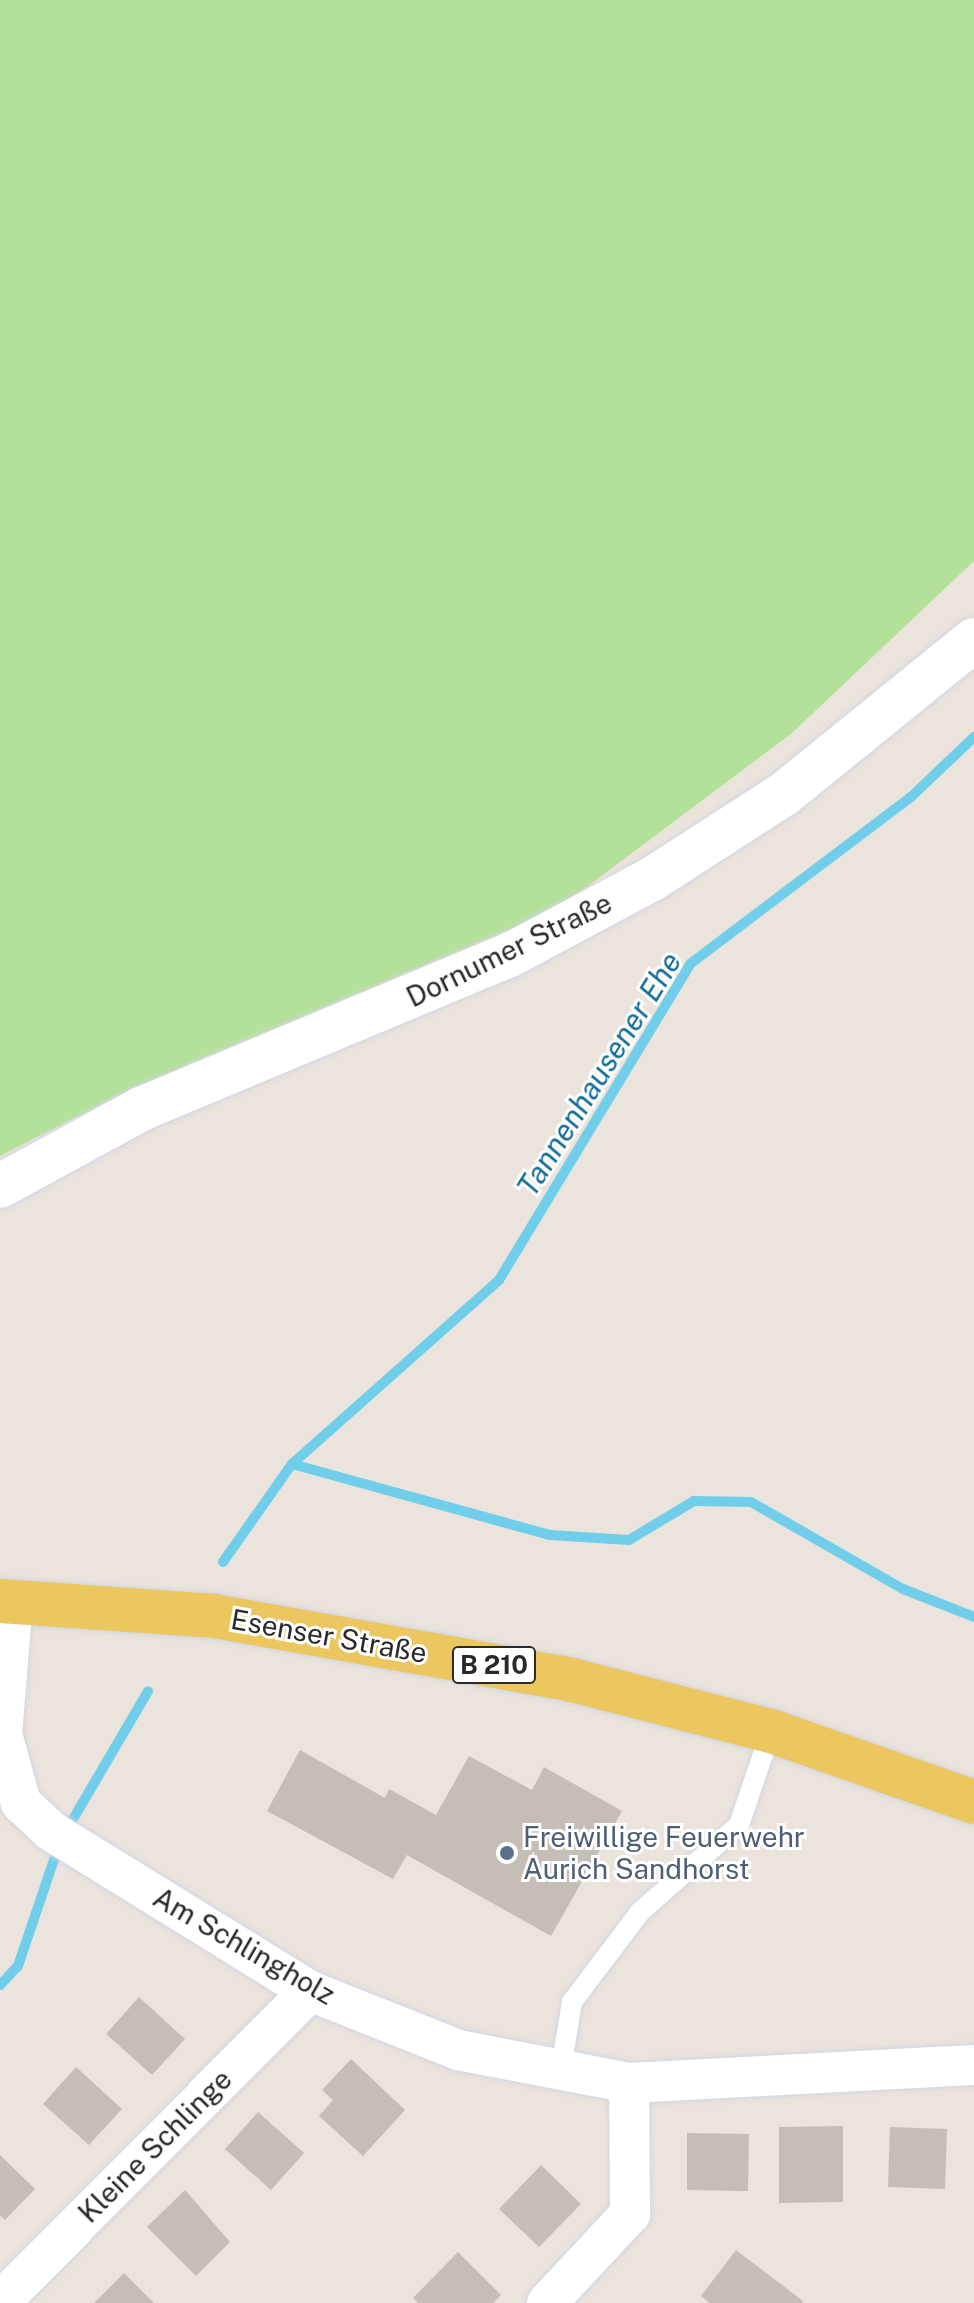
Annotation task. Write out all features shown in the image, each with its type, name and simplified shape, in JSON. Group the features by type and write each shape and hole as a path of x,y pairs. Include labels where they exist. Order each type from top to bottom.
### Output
{"main road":[{"name":"Dornumer Straße","path":"0,1186 141,1109 510,955 652,879 784,794 974,640"},
{"name":"Esenser Straße","path":"6,1601 214,1616 398,1646 572,1680 771,1731 974,1802"}],"street":[{"name":"Am Schlingholz","path":"6,1601 3,1767 21,1803 65,1839 310,1991 458,2050 629,2083 974,2065"},
{"name":"Kleine Schlinge","path":"0,2302 310,1991"},
{"path":"547,2303 630,2214 629,2083"}],"lane":[{"path":"561,2069 572,2002 640,1912 739,1825 771,1731"}],"green space":[{"path":"0,0 974,0 974,561 792,733 556,910 137,1086 0,1156"}],"building":[{"path":"300,1750 385,1798 389,1789 436,1815 469,1756 532,1790 544,1767 622,1811 551,1936 407,1855 393,1879 267,1811"},
{"path":"139,1997 185,2039 152,2075 106,2034"},
{"path":"351,2059 405,2110 363,2156 319,2116 333,2100 322,2090"},
{"path":"76,2067 122,2109 89,2145 43,2104"},
{"path":"258,2112 304,2153 271,2190 225,2149"},
{"path":"843,2126 843,2202 779,2203 779,2127"},
{"path":"890,2127 947,2129 945,2189 888,2187"},
{"path":"687,2133 749,2134 748,2191 687,2190"},
{"path":"0,2155 35,2189 5,2220 0,2215"},
{"path":"541,2165 581,2204 539,2247 499,2209"},
{"path":"185,2190 230,2242 196,2276 147,2227"},
{"path":"736,2250 802,2303 710,2303 701,2296"},
{"path":"458,2252 501,2295 493,2303 418,2303 413,2298"},
{"path":"124,2273 154,2303 94,2303"}],"waterway":[{"name":"Tannenhausener Ehe","path":"223,1562 292,1464 499,1280 690,964 911,797 974,737"},
{"name":"Tannenhausener Ehe","path":"292,1464 550,1535 629,1540 694,1501 751,1502 903,1589 974,1617"},
{"name":"Tannenhausener Ehe","path":"66,1831 148,1691"},
{"name":"Tannenhausener Ehe","path":"0,1985 18,1966 59,1845"}],"place":[{"name":"Freiwillige Feuerwehr Aurich Sandhorst","path":"507,1853"}]}
